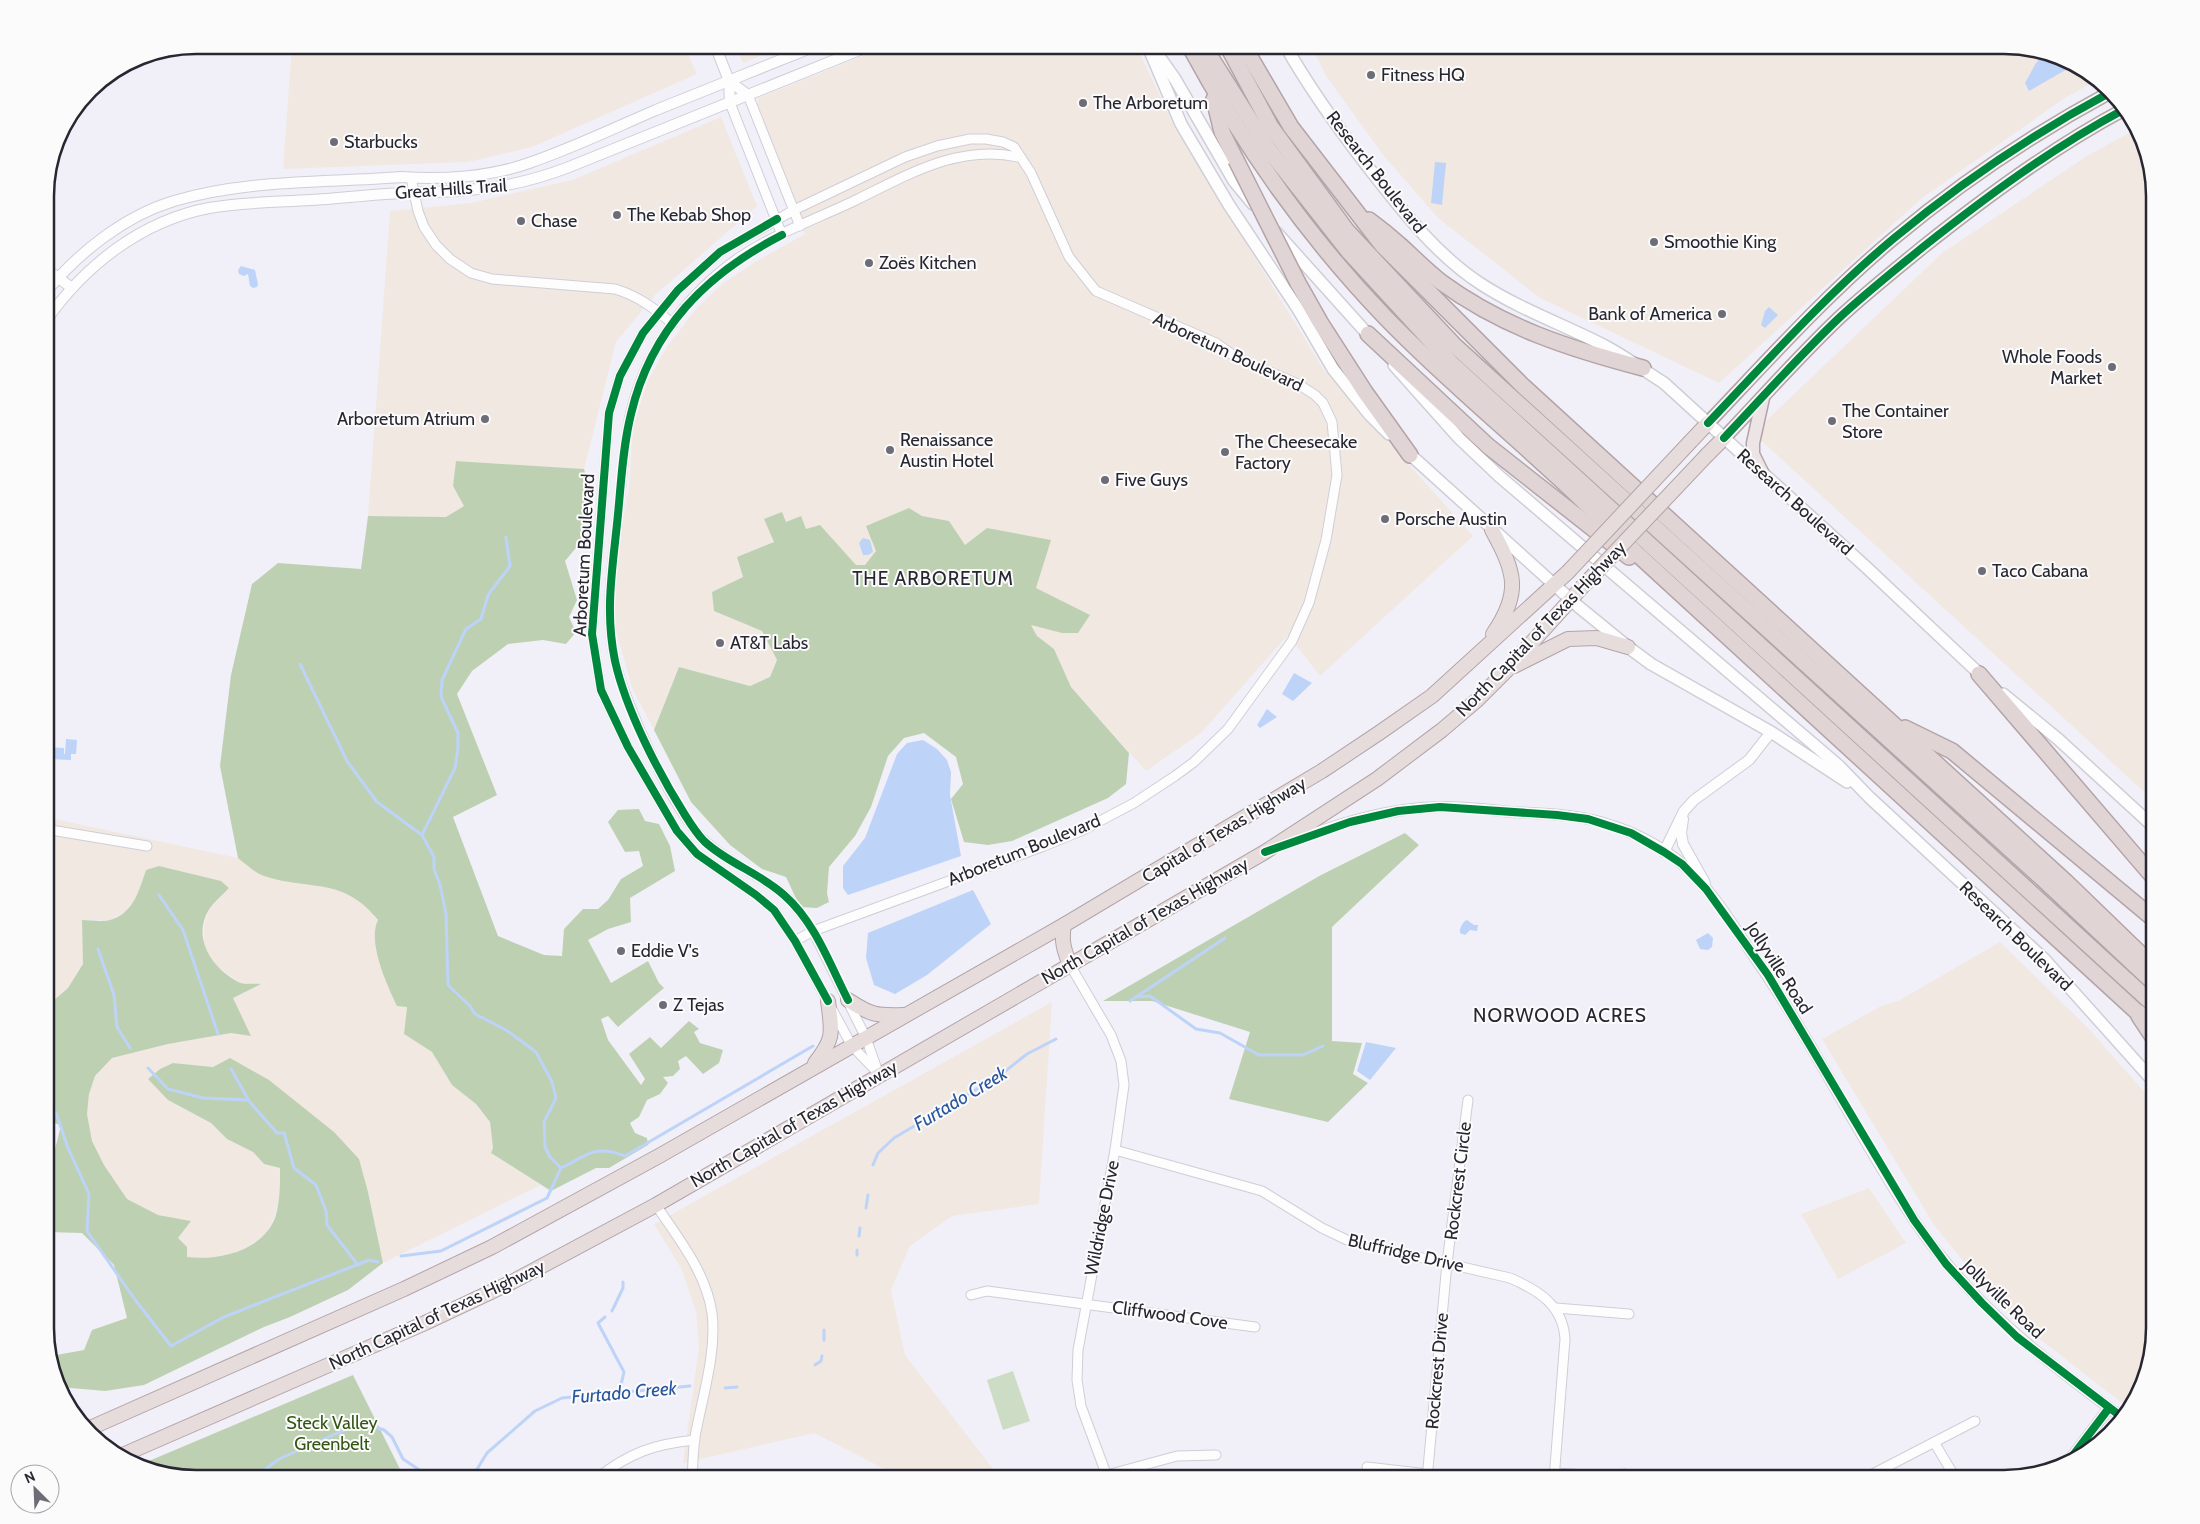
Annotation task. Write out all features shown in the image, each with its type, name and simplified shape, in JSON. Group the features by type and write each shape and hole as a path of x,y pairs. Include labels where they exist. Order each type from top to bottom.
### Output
{"highway":[{"path":"1194,54 1211,86 1270,177 1328,252 1385,318 1485,414 1561,480 1656,571 2136,1011 2146,1018"},
{"path":"1209,54 1275,158 1349,252 1451,363 2146,998"},
{"path":"1232,54 1271,127 1347,231 1454,345 2038,874 2146,976"},
{"path":"1248,54 1291,127 1382,245 1523,386 2066,882 2146,959"},
{"path":"1211,86 1222,132 1298,283 1320,322 1365,392 1410,455"},
{"path":"1350,205 1400,244 1440,281 1503,320 1533,334 1564,345 1642,368"},
{"path":"1368,334 1488,446 1633,561 1656,571"},
{"name":"North Capital of Texas Highway","path":"1568,572 1708,423"},
{"name":"North Capital of Texas Highway","path":"128,1453 425,1323 512,1282 656,1205 879,1074 1265,852 1378,780 1476,701 1507,670 1570,599 1724,438"},
{"path":"1480,653 1504,619 1513,590 1506,555 1492,530"},
{"name":"Capital of Texas Highway","path":"852,1046 1064,925 1322,771 1432,696 1556,585 1568,572"},
{"path":"1507,670 1568,639 1598,638 1628,647"},
{"path":"1979,674 2146,869"},
{"path":"1889,720 1952,751 2146,913"},
{"path":"1064,925 1061,937 1070,965"},
{"path":"848,1000 866,1012 876,1015 907,1015"},
{"path":"809,1070 828,1048 832,1029 828,1002"},
{"path":"2136,1011 2146,1026"},
{"name":"North Capital of Texas Highway","path":"93,1427 404,1290 483,1251 566,1208 852,1046"}],"main road":[{"name":"Research Boulevard","path":"1151,54 1171,104 1191,143 1229,205 1298,309 1333,370 1368,414 1492,530 1628,647 1651,664 1771,732 1869,797"},
{"name":"Research Boulevard","path":"1157,54 1175,79 1234,181 1272,228 1368,334 1415,392 1479,457 1556,526 1839,766 1869,797 2044,959 2146,1073"},
{"name":"Research Boulevard","path":"1291,54 1339,130 1385,189 1405,214 1453,262 1480,284 1519,307 1606,347 1664,383 1866,567 1979,674 2058,739 2146,820"},
{"name":"North Capital of Texas Highway","path":"1708,423 1806,320 1892,240 1946,198 2006,156 2063,118 2105,96"},
{"name":"North Capital of Texas Highway","path":"1724,438 1840,317 1951,225 2018,176 2093,126 2119,112"},
{"path":"2006,156 2018,176"},
{"path":"1763,474 1754,454 1753,443 1757,419 1764,396"}],"street":[{"path":"718,54 729,81 730,103 782,234"},
{"name":"Great Hills Trail","path":"54,282 120,227 156,207 173,201 200,194 255,187 493,172 528,164 796,54"},
{"name":"Great Hills Trail","path":"54,311 72,288 103,258 119,246 137,235 179,217 230,204 485,190 542,177 850,54"},
{"path":"729,81 748,96 800,226"},
{"name":"Arboretum Boulevard","path":"795,941 813,931 1083,830 1134,803 1176,776 1194,762 1228,729 1268,676 1292,641 1302,622 1318,572 1326,540 1337,475 1332,422 1323,403 1316,395 1298,384 1237,358 1216,343 1096,291 1069,257 1031,174 1018,157 1014,148 1003,142 986,139 954,142 905,157 776,219 720,252 695,273 659,312 631,354 620,376 608,413 592,634 601,690 628,747 677,831 697,854 774,910 795,941 852,1046 879,1074"},
{"name":"Arboretum Boulevard","path":"879,1074 866,1038 813,931 784,895 704,841 686,817 646,742 631,708 615,662 608,623 610,580 630,416 640,382 653,353 673,324 703,288 748,252 782,234 936,163 986,153 1018,157"},
{"path":"411,178 418,211 424,227 436,245 471,273 492,279 615,289 632,294 673,324"},
{"path":"173,201 179,217"},
{"path":"54,274 72,288"},
{"path":"1664,852 1684,811 1694,800 1749,760 1771,732"},
{"name":"Jollyville Road","path":"1265,852 1350,822 1398,811 1440,807 1588,819 1631,833 1664,852 1682,864 1706,889 1768,975 1914,1220 1946,1264 2017,1337 2118,1414"},
{"path":"1684,811 1681,833 1683,844 1704,879 1706,889"},
{"path":"54,830 147,846"},
{"name":"Wildridge Drive","path":"1070,965 1111,1035 1121,1061 1124,1085 1115,1150 1078,1350 1077,1380 1086,1424 1105,1470"},
{"name":"Rockcrest Circle","path":"1447,1263 1468,1100"},
{"name":"Bluffridge Drive","path":"1115,1150 1262,1191 1322,1228 1349,1241 1510,1278 1532,1288 1556,1308"},
{"path":"656,1205 691,1258 706,1291 712,1311 712,1343 695,1440 693,1470"},
{"name":"Rockcrest Drive","path":"1429,1470 1447,1263"},
{"name":"Cliffwood Cove","path":"970,1295 987,1291 1255,1327"},
{"path":"1554,1470 1565,1339 1564,1325 1556,1308 1629,1314"},
{"path":"2078,1449 2109,1408"},
{"path":"1880,1470 1975,1421"},
{"path":"609,1470 627,1457 647,1448 668,1442 695,1440"},
{"path":"1934,1442 1951,1470"},
{"path":"1131,1470 1176,1456 1216,1454"},
{"path":"1367,1467 1387,1470"}],"shaded area":[{"path":"291,54 688,54 697,74 532,147 468,162 283,169"},
{"path":"739,54 765,54 743,63"},
{"path":"868,54 1140,54 1175,128 1324,370 1473,536 1320,676 1288,635 1201,733 1146,771 1071,687 1054,649 1037,636 1031,624 1062,633 1089,615 1036,588 1050,540 965,546 949,521 922,516 909,508 866,565 856,565 841,549 806,529 786,522 765,518 774,542 737,557 743,577 715,611 762,631 777,660 770,677 750,686 679,667 654,730 632,688 614,623 615,565 629,487 633,427 647,382 667,347 695,310 722,284 755,262 805,234 757,117 758,98"},
{"path":"1315,54 2005,54 2023,55 2059,65 2091,84 2065,98 1922,198 1719,383 1540,298 1438,218 1384,156 1326,76"},
{"path":"721,117 757,206 655,295 616,342 584,469 457,461 453,486 464,506 446,517 368,516 390,211 471,203 572,180"},
{"path":"2131,132 2145,177 2146,794 1753,433 1942,253 2087,156"},
{"path":"54,819 238,858 262,875 341,890 365,905 378,921 407,1007 404,1034 432,1052 452,1085 476,1104 490,1122 493,1148 491,1153 541,1185 383,1263 368,1192 213,1067 173,1063 168,1100 211,1123 227,1139 253,1152 264,1164 280,1168 279,1198 275,1216 266,1234 244,1249 227,1256 200,1259 187,1257 178,1238 191,1221 158,1215 127,1199 104,1165 92,1141 87,1114 89,1094 95,1076 112,1058 168,1044 231,1033 250,1036 232,998 260,984 239,983 211,961 204,946 204,924 210,908 229,889 221,881 159,867 146,870 137,898 126,911 110,920 82,920 84,964 68,988 54,1000"},
{"path":"2000,942 2089,1029 2146,1094 2145,1347 2135,1383 2124,1404 2028,1330 1983,1286 1934,1225 1822,1039 1881,1006 1898,1001"},
{"path":"1052,1002 1039,1204 952,1216 910,1246 891,1290 905,1355 993,1469 991,1470 886,1470 814,1433 683,1463 699,1346 696,1312 681,1268 654,1224"},
{"path":"1869,1188 1906,1243 1838,1279 1801,1214"}],"green space":[{"path":"456,461 584,469 588,483 581,542 565,561 577,600 569,617 576,632 566,644 543,640 508,644 472,671 457,694 497,795 453,817 498,936 544,955 562,956 564,929 583,909 598,909 608,900 621,879 643,866 639,851 625,852 608,822 618,810 639,809 645,821 659,824 670,846 675,871 630,898 631,922 608,929 588,940 611,983 648,961 659,983 664,988 618,1027 608,1016 601,1019 608,1040 641,1085 645,1079 629,1054 650,1037 661,1048 689,1021 699,1029 694,1032 700,1043 723,1050 719,1063 703,1074 686,1056 678,1061 680,1069 673,1076 663,1077 668,1083 660,1094 647,1100 639,1117 630,1123 635,1133 647,1138 648,1145 609,1168 596,1168 551,1191 491,1153 493,1148 490,1122 476,1104 452,1085 432,1052 404,1034 407,1007 397,1006 388,987 375,940 375,929 378,920 365,906 339,891 261,875 238,858 220,766 231,675 252,584 278,563 361,569 368,516 446,517 464,506 453,486"},
{"path":"909,508 922,516 949,521 965,545 987,528 1051,540 1036,588 1090,615 1078,633 1062,633 1031,625 1037,636 1054,649 1071,687 1129,753 1126,784 1108,798 1012,841 988,845 964,842 951,799 963,784 956,757 924,733 904,738 888,756 871,807 855,836 829,867 827,893 829,902 817,908 800,907 786,877 762,869 730,845 691,802 654,730 679,667 750,686 770,677 777,660 762,631 714,611 712,592 743,577 737,557 774,542 764,519 782,512 786,522 801,516 806,529 820,525 856,565 865,565 876,551 866,526"},
{"path":"1405,833 1419,845 1332,927 1332,1041 1362,1043 1353,1074 1368,1083 1328,1122 1229,1099 1250,1032 1152,1001 1103,1001 1321,875"},
{"path":"159,866 221,881 229,888 210,908 205,919 203,940 212,960 228,976 240,983 261,984 233,998 251,1036 231,1033 168,1044 112,1058 95,1076 89,1094 87,1114 92,1141 104,1165 127,1199 158,1215 191,1221 178,1238 187,1247 187,1257 200,1258 227,1255 252,1245 262,1237 276,1215 279,1198 280,1168 264,1164 253,1152 227,1139 211,1123 168,1100 148,1079 160,1069 173,1063 213,1067 230,1058 269,1080 334,1132 359,1159 383,1263 348,1290 264,1327 144,1385 105,1391 67,1388 56,1355 84,1350 92,1330 127,1318 114,1265 82,1233 54,1232 54,1153 61,1125 54,1123 54,1000 68,988 83,964 82,920 110,920 125,912 134,900 146,870"},
{"path":"1013,1371 1030,1421 1003,1430 987,1380"},
{"name":"Steck Valley Greenbelt","path":"353,1375 400,1470 195,1470 177,1469 148,1461"}],"water":[{"path":"2040,59 2067,69 2029,91 2025,83"},
{"path":"1435,162 1446,163 1442,205 1431,203"},
{"path":"241,266 255,270 257,287 253,288 250,286 248,274 244,276 239,274 238,270"},
{"path":"1769,307 1778,315 1765,328 1761,325 1765,311"},
{"path":"863,538 870,540 873,552 868,555 863,555 859,543"},
{"path":"1294,673 1312,683 1293,701 1282,694"},
{"path":"1267,709 1277,717 1260,728 1257,725"},
{"path":"66,739 77,740 76,754 71,754 71,760 54,759 54,747 64,748 65,754"},
{"path":"923,740 937,749 947,760 951,772 950,795 961,856 848,895 843,888 843,866 865,838 897,754 907,743"},
{"path":"973,890 991,924 927,975 895,994 874,985 866,958 868,933"},
{"path":"1467,920 1474,925 1478,925 1477,931 1470,930 1465,935 1460,933 1460,931 1463,923"},
{"path":"1708,933 1713,938 1712,947 1708,950 1700,949 1696,940"},
{"path":"1366,1042 1396,1048 1370,1080 1357,1071"}],"waterway":[{"path":"422,835 455,768 458,748 458,733 441,697 442,680 466,629 481,619 488,595 510,566 506,537"},
{"path":"300,664 347,761 377,802 422,835 434,857 434,869 440,885 446,914 448,985 470,1006 475,1014 506,1030 536,1052 552,1082 556,1098 544,1122 545,1147 550,1157 561,1168 585,1155 599,1151 625,1156 813,1046"},
{"path":"159,895 183,930 218,1034"},
{"name":"Furtado Creek","path":"1130,1001 1225,938"},
{"path":"98,949 114,995 117,1027 130,1048"},
{"path":"1136,997 1150,996 1196,1029 1220,1033 1259,1055 1303,1055 1323,1046"},
{"name":"Furtado Creek","path":"873,1165 878,1153 894,1138 999,1076 1027,1054 1056,1039"},
{"path":"148,1068 168,1089 203,1098 248,1100 277,1133 284,1133 294,1168 316,1185 326,1211 327,1225 358,1265"},
{"path":"231,1069 248,1099"},
{"path":"54,1111 89,1194 87,1231 136,1301 171,1346 224,1317 369,1260 378,1262"},
{"path":"401,1256 441,1251 547,1198 561,1168"},
{"name":"Furtado Creek","path":"866,1208 868,1195"},
{"name":"Furtado Creek","path":"859,1236 860,1228"},
{"name":"Furtado Creek","path":"857,1250 857,1255"},
{"path":"612,1311 623,1288 623,1282"},
{"path":"605,1317 598,1323 624,1372 619,1393"},
{"name":"Furtado Creek","path":"824,1330 824,1340"},
{"name":"Furtado Creek","path":"815,1365 821,1361 822,1356"},
{"name":"Furtado Creek","path":"477,1470 487,1453 535,1411 562,1398 690,1386"},
{"name":"Furtado Creek","path":"725,1388 737,1387"},
{"name":"Furtado Creek","path":"264,1470 279,1459 349,1428 366,1424 384,1430 392,1437 403,1459 420,1470"}],"cycle path":[{"path":"1708,423 1821,305 1893,239 1970,179 2052,125 2105,96"},
{"path":"1724,438 1824,332 1891,273 1947,228 2020,174 2071,140 2119,112"},
{"path":"777,219 720,252 678,290 643,333 620,376 609,413 592,634 601,690 628,747 677,831 697,854 756,895 774,910 795,941 828,1001"},
{"path":"782,235 729,267 706,286 668,330 652,356 640,384 628,428 612,576 610,626 620,680 635,720 654,760 687,818 701,838 713,849 765,880 795,906 821,944 848,1000"},
{"path":"1265,852 1350,822 1398,811 1440,807 1588,819 1631,833 1664,852 1682,864 1706,889 1768,975 1914,1220 1946,1264 2017,1337 2118,1414"},
{"path":"2078,1449 2109,1408"}],"place":[{"name":"Fitness HQ","path":"1371,75"},
{"name":"The Arboretum","path":"1083,103"},
{"name":"Starbucks","path":"334,142"},
{"name":"The Kebab Shop","path":"617,215"},
{"name":"Chase","path":"521,221"},
{"name":"Smoothie King","path":"1654,242"},
{"name":"Zoës Kitchen","path":"869,263"},
{"name":"Bank of America","path":"1722,314"},
{"name":"Whole Foods Market","path":"2112,367"},
{"name":"Arboretum Atrium","path":"485,419"},
{"name":"The Container Store","path":"1832,421"},
{"name":"Renaissance Austin Hotel","path":"890,450"},
{"name":"The Cheesecake Factory","path":"1225,452"},
{"name":"Five Guys","path":"1105,480"},
{"name":"Porsche Austin","path":"1385,519"},
{"name":"Taco Cabana","path":"1982,571"},
{"name":"AT&T Labs","path":"720,643"},
{"name":"Eddie V's","path":"621,951"},
{"name":"Z Tejas","path":"663,1005"}],"district":[{"name":"THE ARBORETUM","path":"933,578"},
{"name":"NORWOOD ACRES","path":"1560,1015"}]}
